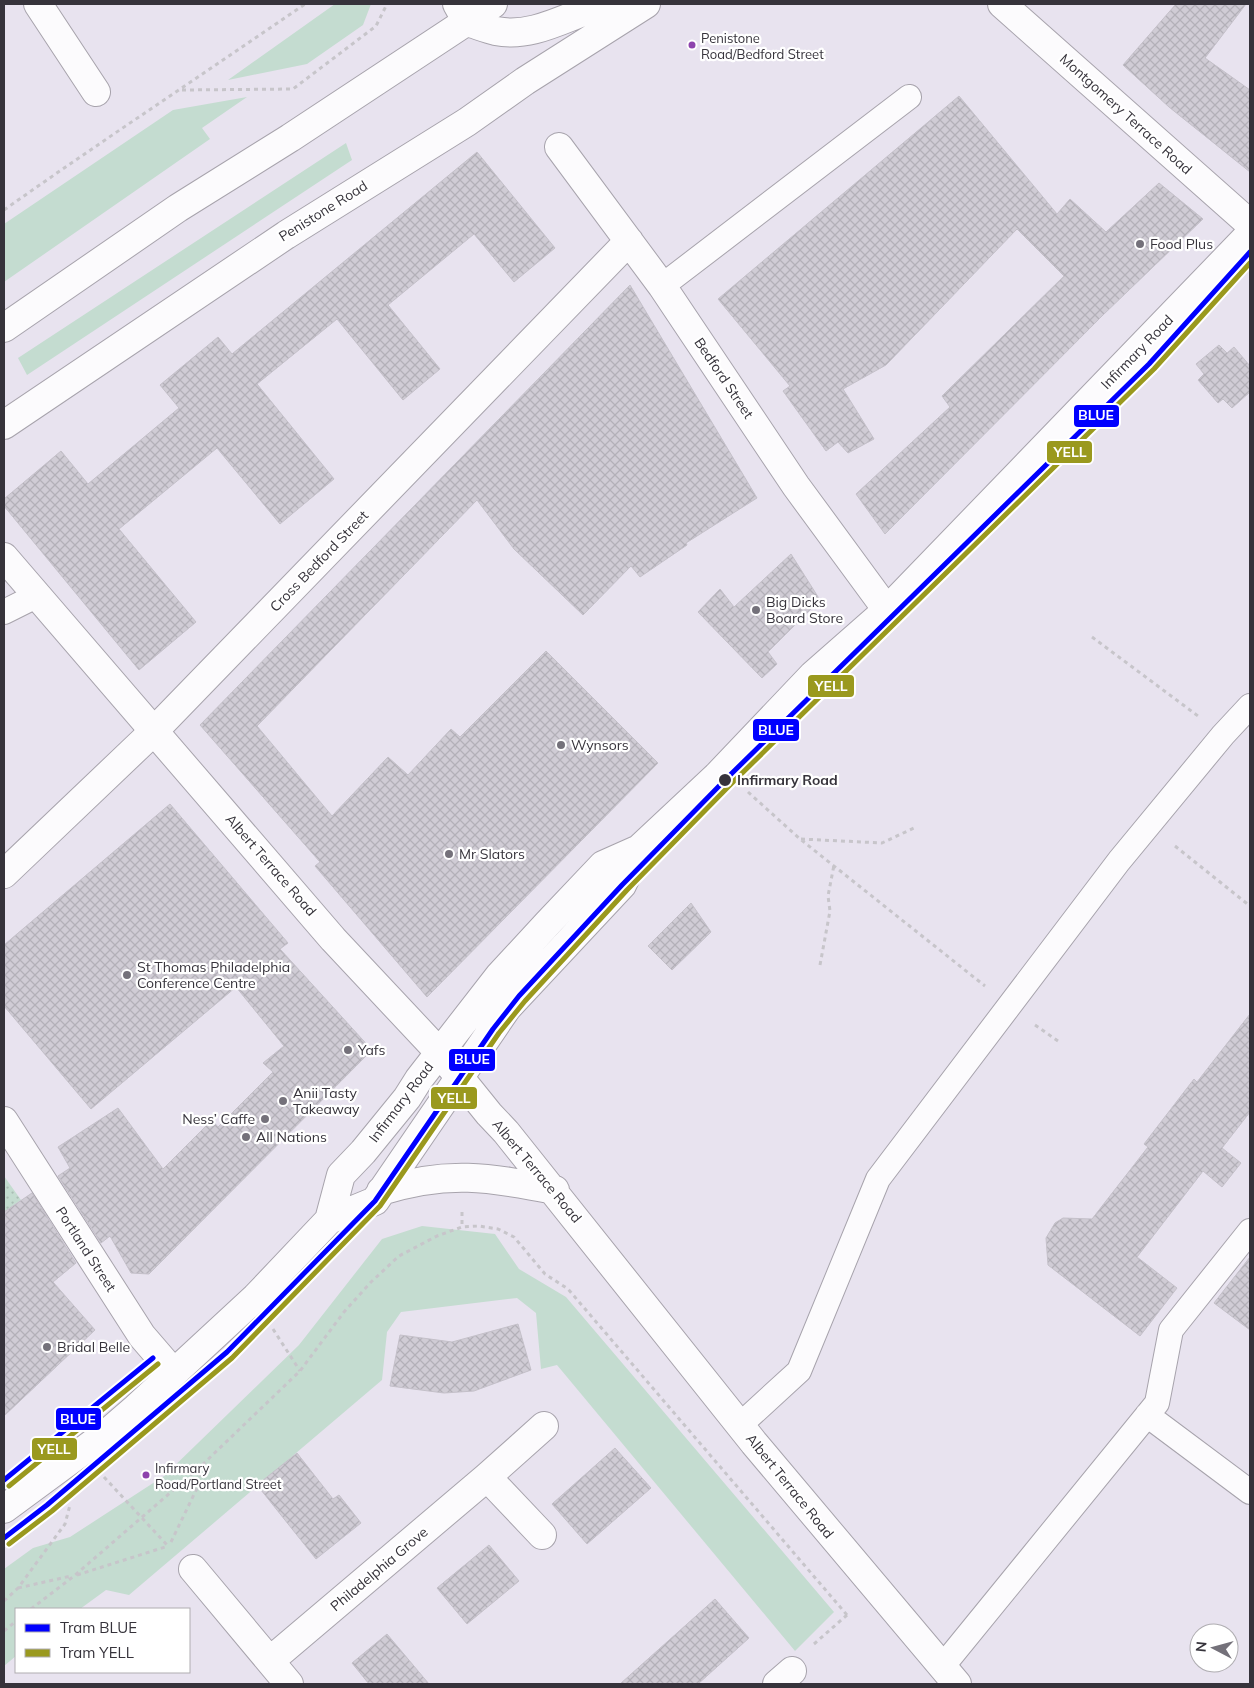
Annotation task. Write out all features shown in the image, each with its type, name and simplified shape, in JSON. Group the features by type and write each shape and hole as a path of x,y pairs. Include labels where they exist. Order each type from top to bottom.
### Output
{"main road":[{"path":"38,4 96,92"},
{"path":"4,328 178,208 290,138 462,13 493,4"},
{"path":"462,13 497,31 519,32 544,26 607,4"},
{"name":"Penistone Road","path":"4,425 286,234 467,122 525,81 646,4"},
{"name":"Montgomery Terrace Road","path":"1002,4 1250,224"},
{"name":"Bedford Street","path":"559,148 662,286 796,486 887,610"},
{"name":"Infirmary Road","path":"328,1220 340,1175 363,1152 499,976 603,865 639,849 725,768 813,675 887,610 1250,234"},
{"name":"Cross Bedford Street","path":"4,874 153,732 629,241"},
{"name":"Albert Terrace Road","path":"4,557 36,596 62,622 153,732 188,768 333,939 439,1052 555,1190 740,1425 950,1676"},
{"name":"Infirmary Road","path":"4,1509 83,1451 129,1414 256,1297 328,1220 375,1201 507,1008 622,885 639,849"},
{"name":"Portland Street","path":"4,1121 142,1336 173,1372"},
{"path":"381,1191 412,1181 462,1177 494,1178 555,1190"},
{"name":"Philadelphia Grove","path":"271,1660 487,1477 544,1426"},
{"path":"487,1477 542,1535"},
{"path":"192,1570 271,1660 289,1684"}],"lane":[{"path":"662,286 909,97"},
{"path":"4,612 36,596"},
{"path":"740,1425 799,1370 878,1179 1119,861 1222,735 1250,706"},
{"path":"950,1676 1157,1403 1171,1330 1250,1231"},
{"path":"1147,1415 1250,1492"}],"path":[{"path":"4,210 117,130 181,90 305,4"},
{"path":"181,90 293,89 343,53 376,26 387,4"},
{"path":"1092,637 1222,735"},
{"path":"725,768 752,797 800,839 1008,1005 1058,1041"},
{"path":"800,839 882,843 916,827"},
{"path":"1173,845 1250,906"},
{"path":"820,965 830,911 828,896 834,865"},
{"path":"32,1608 74,1576 200,1467 300,1371 344,1312 371,1282 399,1256 437,1236 462,1227 479,1226 498,1229 514,1237 544,1274 568,1289 847,1615 801,1656 784,1678"},
{"path":"256,1297 263,1314 300,1371"},
{"path":"4,1601 18,1588 66,1524 83,1451"},
{"path":"18,1588 74,1576 168,1546 200,1482 200,1467"},
{"path":"126,1502 168,1546"},
{"path":"4,1631 15,1622"}],"green space":[{"path":"335,4 371,4 363,25 307,64 228,80"},
{"path":"247,97 202,128 210,139 4,282 4,224 173,110"},
{"path":"346,143 352,160 27,375 18,358"},
{"path":"4,1176 21,1200 4,1212"},
{"path":"422,1226 495,1234 519,1269 566,1297 834,1612 795,1651 557,1365 541,1369 536,1313 517,1298 401,1312 387,1332 382,1380 129,1595 106,1590 81,1608 15,1608 15,1657 4,1666 4,1569 33,1548 70,1537 164,1476 299,1345 382,1239"}],"building":[{"path":"1176,4 1246,4 1205,58 1250,90 1250,172 1169,107 1123,65"},
{"path":"959,96 1057,214 1070,199 1106,232 1159,183 1203,219 1103,315 885,534 856,494 950,407 942,396 1064,276 1017,229 886,365 843,389 874,439 848,453 838,442 826,451 783,391 790,386 718,299"},
{"path":"477,152 555,248 514,282 474,234 388,305 440,369 403,400 337,319 257,384 334,479 280,524 217,448 119,529 196,622 139,670 4,506 4,499 61,451 88,484 179,408 160,385 218,337 232,354"},
{"path":"630,285 757,498 686,543 687,545 640,577 631,566 583,615 514,549 477,500 257,726 332,816 388,757 408,775 451,729 460,737 546,651 658,763 427,997 315,866 320,862 200,725"},
{"path":"1219,345 1227,353 1234,347 1250,366 1250,392 1232,408 1223,399 1218,403 1198,380 1204,374 1196,364"},
{"name":"Big Dicks Board Store","path":"791,554 820,600 768,652 777,664 762,678 698,612 720,589 734,607"},
{"path":"170,804 288,943 280,949 372,1050 149,1274 131,1273 110,1236 101,1243 58,1176 70,1168 58,1147 118,1108 163,1169 212,1120 218,1127 273,1072 263,1063 284,1046 236,987 91,1109 4,1006 4,945"},
{"path":"691,903 711,932 672,970 648,946"},
{"path":"1250,1014 1250,1112 1222,1148 1241,1163 1222,1187 1203,1171 1137,1257 1177,1288 1140,1336 1048,1265 1046,1238 1055,1223 1063,1218 1092,1219 1148,1147 1144,1144 1194,1079 1197,1082"},
{"path":"32,1193 76,1263 53,1282 95,1330 4,1416 4,1212"},
{"path":"1250,1257 1250,1330 1214,1303"},
{"path":"518,1324 531,1370 474,1391 444,1393 390,1386 400,1335 452,1342"},
{"path":"615,1448 651,1488 587,1544 552,1504"},
{"path":"297,1453 333,1499 339,1495 361,1523 316,1559 257,1485"},
{"path":"489,1545 519,1581 467,1624 437,1588"},
{"path":"715,1599 749,1638 698,1684 620,1684"},
{"path":"387,1634 429,1684 369,1684 352,1663"}],"tram line":[{"name":"BLUE","path":"4,1538 47,1505 227,1352 375,1201 493,1029 519,996 622,885 725,780 1149,364 1250,252"},
{"name":"YELL","path":"9,1544 52,1511 232,1358 380,1206 499,1033 525,1001 627,890 730,785 1154,369 1250,263"},
{"name":"BLUE","path":"4,1480 153,1358"},
{"name":"YELL","path":"9,1486 158,1364"}],"place":[{"name":"Penistone Road/Bedford Street","path":"692,45"},
{"name":"Food Plus","path":"1140,244"},
{"name":"Big Dicks Board Store","path":"756,610"},
{"name":"Wynsors","path":"561,745"},
{"name":"Infirmary Road","path":"725,780"},
{"name":"Mr Slators","path":"449,854"},
{"name":"St Thomas Philadelphia Conference Centre","path":"127,975"},
{"name":"Yafs","path":"348,1050"},
{"name":"Anii Tasty Takeaway","path":"283,1101"},
{"name":"Ness’ Caffe","path":"265,1119"},
{"name":"All Nations","path":"246,1137"},
{"name":"Bridal Belle","path":"47,1347"},
{"name":"Infirmary Road/Portland Street","path":"146,1475"}]}
